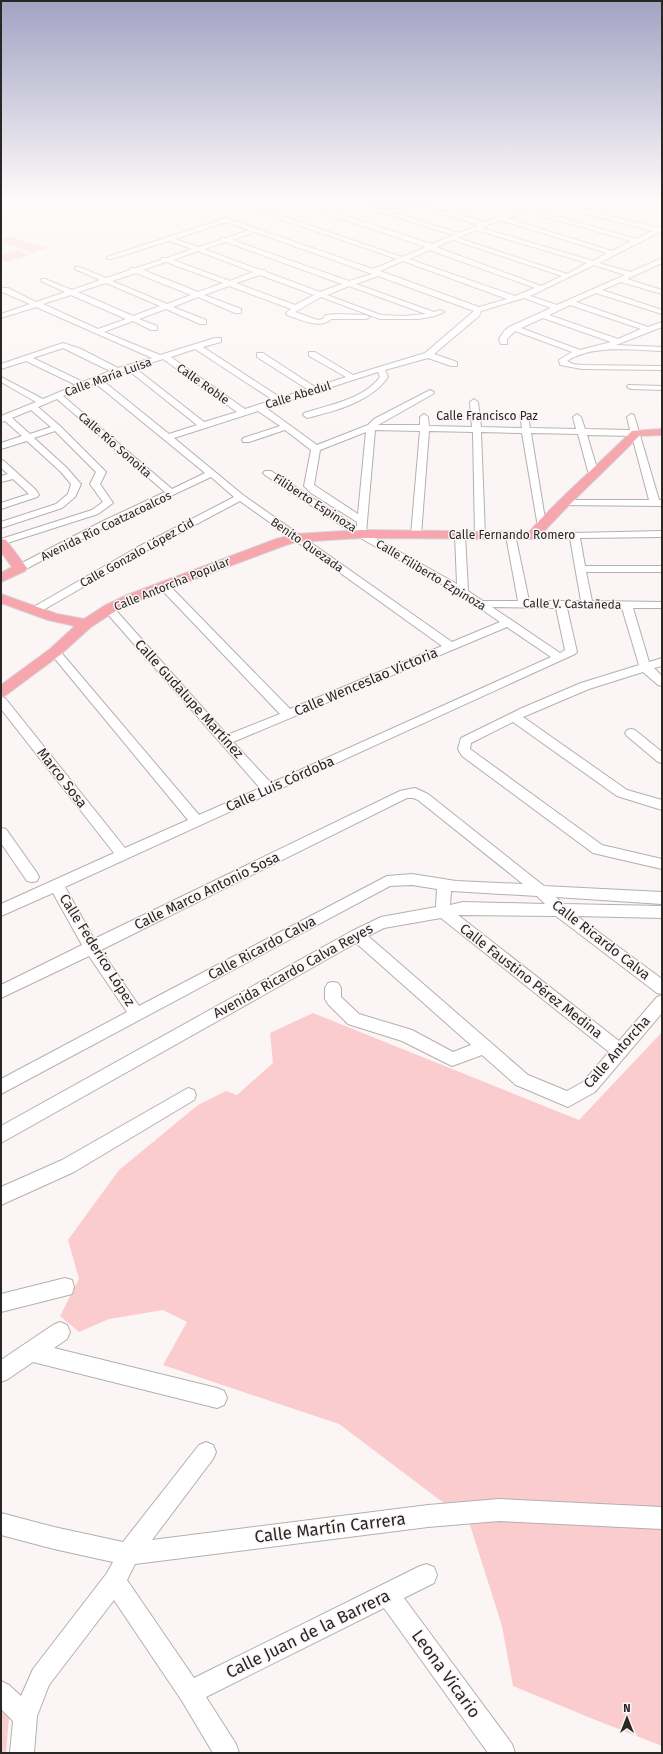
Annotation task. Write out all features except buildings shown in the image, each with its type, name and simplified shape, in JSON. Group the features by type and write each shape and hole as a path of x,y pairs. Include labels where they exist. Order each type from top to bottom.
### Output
{"main road":[{"name":"Calle Francisco Paz","path":"636,433 662,432"},
{"path":"532,536 562,503 594,475 636,433"},
{"name":"Calle Fernando Romero","path":"361,534 532,536"},
{"name":"Calle Antorcha Popular","path":"1,692 55,652 86,624 109,609 132,598 281,542 296,538 361,534"},
{"path":"1,542 20,568"},
{"name":"Avenida Río Coatzacoalcos","path":"1,578 20,568"},
{"path":"1,598 53,617 86,624"}],"street":[{"path":"43,280 154,328"},
{"path":"1,316 108,280"},
{"path":"160,280 238,311"},
{"path":"220,280 296,308"},
{"path":"97,332 238,280"},
{"path":"279,280 378,316 414,318 427,317 468,305"},
{"path":"338,280 431,313"},
{"path":"359,280 321,296 296,308 290,313 318,322 325,321 328,317 337,316 368,317 447,311"},
{"path":"399,280 478,310"},
{"path":"461,280 515,299"},
{"path":"518,280 541,288"},
{"path":"428,355 476,314 478,310 524,296 559,280"},
{"path":"504,342 503,339 508,332 514,328 618,280"},
{"path":"623,280 662,292"},
{"path":"105,281 203,322"},
{"name":"Calle Roble","path":"5,290 97,332 161,357 243,412"},
{"path":"595,290 662,312"},
{"path":"524,296 558,308"},
{"path":"570,302 647,329"},
{"path":"542,315 616,341"},
{"path":"662,324 563,360 563,363 582,367 662,368"},
{"path":"514,328 581,353"},
{"name":"Calle María Luisa","path":"2,418 117,371 218,340"},
{"path":"1,367 63,345 78,350 117,371"},
{"path":"197,347 280,401"},
{"path":"602,347 662,348"},
{"path":"312,354 353,378"},
{"path":"260,355 314,390"},
{"path":"428,355 454,364"},
{"name":"Calle Abedul","path":"168,437 379,369 428,355"},
{"path":"26,358 83,385"},
{"path":"130,368 202,425"},
{"path":"307,415 359,396 377,387 384,377 383,373 379,369"},
{"path":"1,379 43,402"},
{"name":"Benito Quezada","path":"97,380 240,497 451,647"},
{"path":"631,387 662,388"},
{"path":"361,534 361,520 371,427 377,421 430,392"},
{"name":"Calle Río Sonoita","path":"58,396 172,493"},
{"path":"294,397 318,411"},
{"path":"474,402 477,429 480,536"},
{"path":"1,542 95,512 108,503 95,484 101,472 57,428 32,406"},
{"path":"259,407 316,449 309,486 314,491 361,520"},
{"path":"524,415 528,430 541,525"},
{"path":"562,503 658,503 631,416"},
{"path":"416,535 425,429 424,417"},
{"path":"577,417 594,475"},
{"path":"1,525 59,506 72,495 76,484 28,437 2,418"},
{"path":"246,440 286,427"},
{"name":"Calle Francisco Paz","path":"316,449 371,427 636,433"},
{"path":"1,446 57,428"},
{"path":"1,463 33,492 34,495 1,506"},
{"name":"Filiberto Espinoza","path":"268,473 361,534"},
{"name":"Avenida Río Coatzacoalcos","path":"20,568 104,524 210,474"},
{"path":"1,479 15,475"},
{"name":"Calle Gonzalo López Cid","path":"34,611 140,550 240,497"},
{"name":"Calle Filiberto Ezpinoza","path":"361,534 463,592 559,658"},
{"name":"Calle Fernando Romero","path":"532,536 662,534"},
{"path":"460,535 463,592"},
{"path":"511,536 524,603"},
{"path":"574,536 582,570 587,604"},
{"path":"582,570 662,569"},
{"path":"164,586 288,715"},
{"name":"Calle V. Castañeda","path":"482,604 524,603 662,605"},
{"path":"559,658 571,652 561,604"},
{"path":"627,605 645,667 662,682"},
{"name":"Calle Gudalupe Martínez","path":"109,609 269,789"},
{"name":"Calle Wenceslao Victoria","path":"225,741 507,623"},
{"path":"55,652 197,822"},
{"name":"Calle Luis Córdoba","path":"1,910 559,658"},
{"path":"662,662 585,686 464,741 464,749 466,753 598,849 662,864"},
{"name":"Marco Sosa","path":"1,701 123,855"},
{"path":"514,718 622,793 662,805"},
{"path":"631,733 662,759"},
{"name":"Calle Marco Antonio Sosa","path":"1,992 404,794 415,793 423,797 541,891"},
{"path":"3,839 32,877"},
{"name":"Calle Ricardo Calva","path":"1,1088 387,881 394,879 444,885 662,898"},
{"name":"Calle Federico López","path":"56,885 91,947 137,1015"},
{"path":"443,911 444,885"},
{"name":"Calle Ricardo Calva","path":"541,891 560,911 662,988"},
{"name":"Avenida Ricardo Calva Reyes","path":"1,1134 357,935 381,924 463,908 662,912"},
{"name":"Calle Faustino Pérez Medina","path":"443,911 620,1050"},
{"path":"333,988 332,999 354,1020 406,1035 452,1059 485,1047 357,935"},
{"name":"Calle Antorcha","path":"485,1047 522,1080 568,1099 589,1087 662,1002"},
{"path":"1,1196 68,1166 188,1095"},
{"path":"1,1303 65,1287"},
{"path":"1,1372 60,1332"},
{"path":"31,1352 217,1398"},
{"path":"22,1753 25,1716 41,1677 115,1581 128,1554 206,1452"},
{"name":"Calle Martín Carrera","path":"1,1524 54,1538 128,1554 428,1516 499,1510 662,1518"},
{"name":"Calle Juan de la Barrera","path":"190,1693 426,1575"},
{"path":"115,1581 190,1693 227,1753"},
{"name":"Leona Vicario","path":"388,1594 503,1753"},
{"path":"1,1693 25,1716"}],"shaded area":[{"path":"313,1013 579,1120 662,1032 662,1746 513,1686 502,1626 469,1522 339,1424 163,1365 187,1322 163,1310 109,1319 79,1332 60,1316 79,1279 68,1240 119,1170 198,1105 226,1091 237,1095 273,1063 270,1033"},
{"path":"1,1696 10,1705 6,1753 1,1753"}]}
